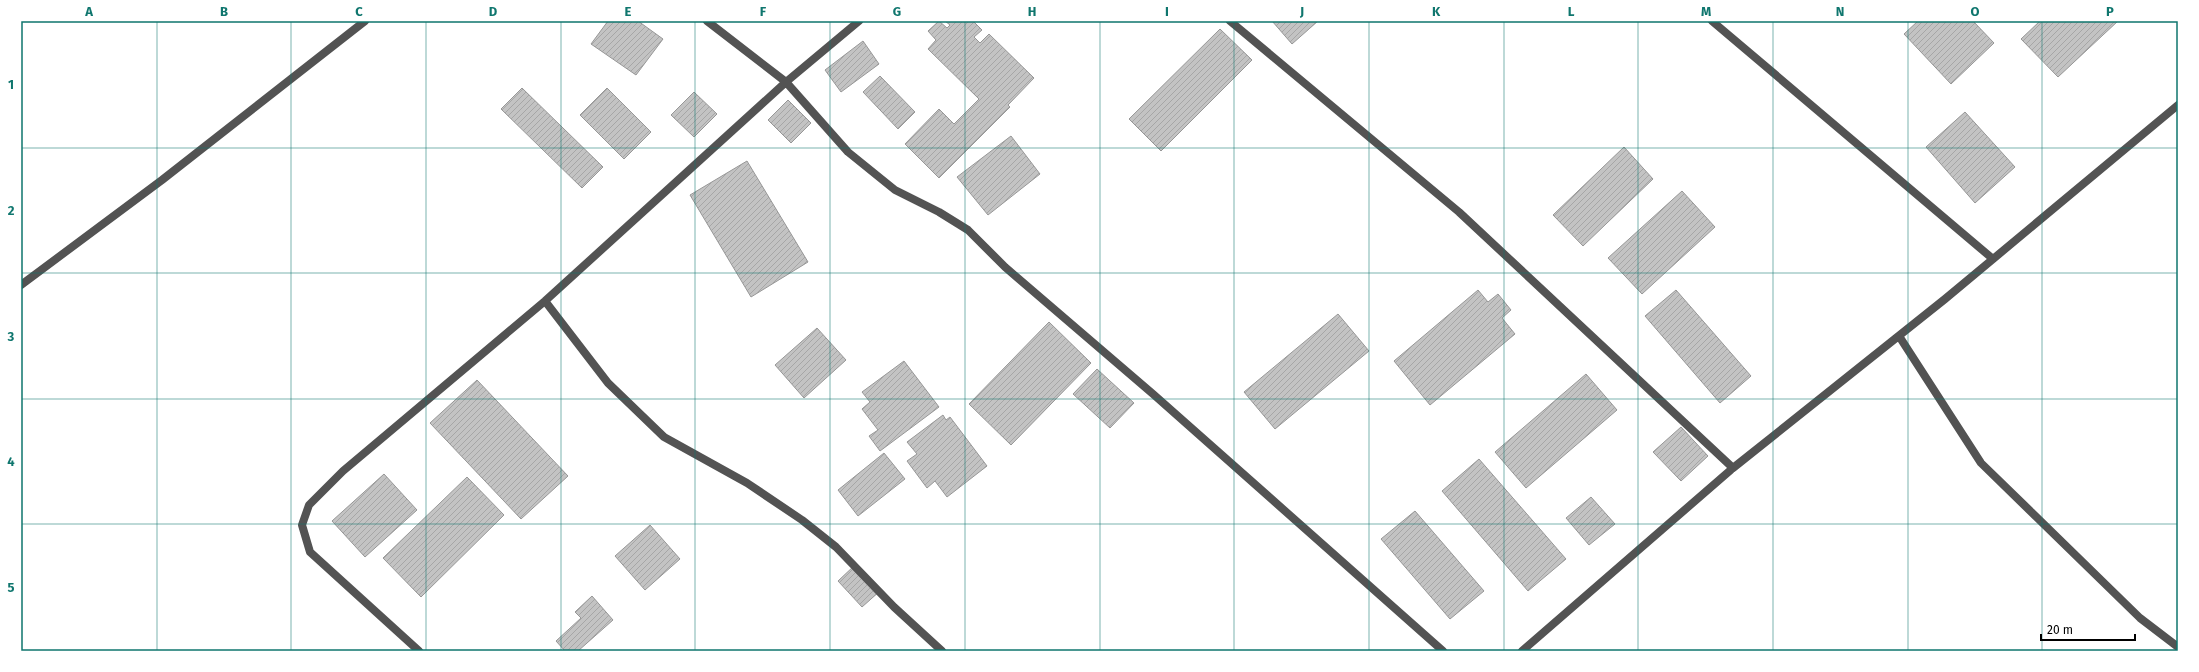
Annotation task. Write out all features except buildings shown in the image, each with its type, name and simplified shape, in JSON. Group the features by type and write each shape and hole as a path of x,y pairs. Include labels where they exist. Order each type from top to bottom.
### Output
{"street":[{"path":"21,285 162,180 365,21"},
{"path":"706,21 786,82 848,152 896,190 939,212 968,230 1005,267 1153,394 1443,651"},
{"path":"419,651 310,552 302,525 309,504 343,471 545,301 786,82 859,21"},
{"path":"1230,21 1459,212 1733,468"},
{"path":"1712,21 1993,259"},
{"path":"1522,651 1733,468 1899,336 2178,105"},
{"path":"545,301 608,383 664,437 747,483 802,520 836,547 894,606 942,651"},
{"path":"1899,336 1981,463 2140,618 2178,648"}]}
